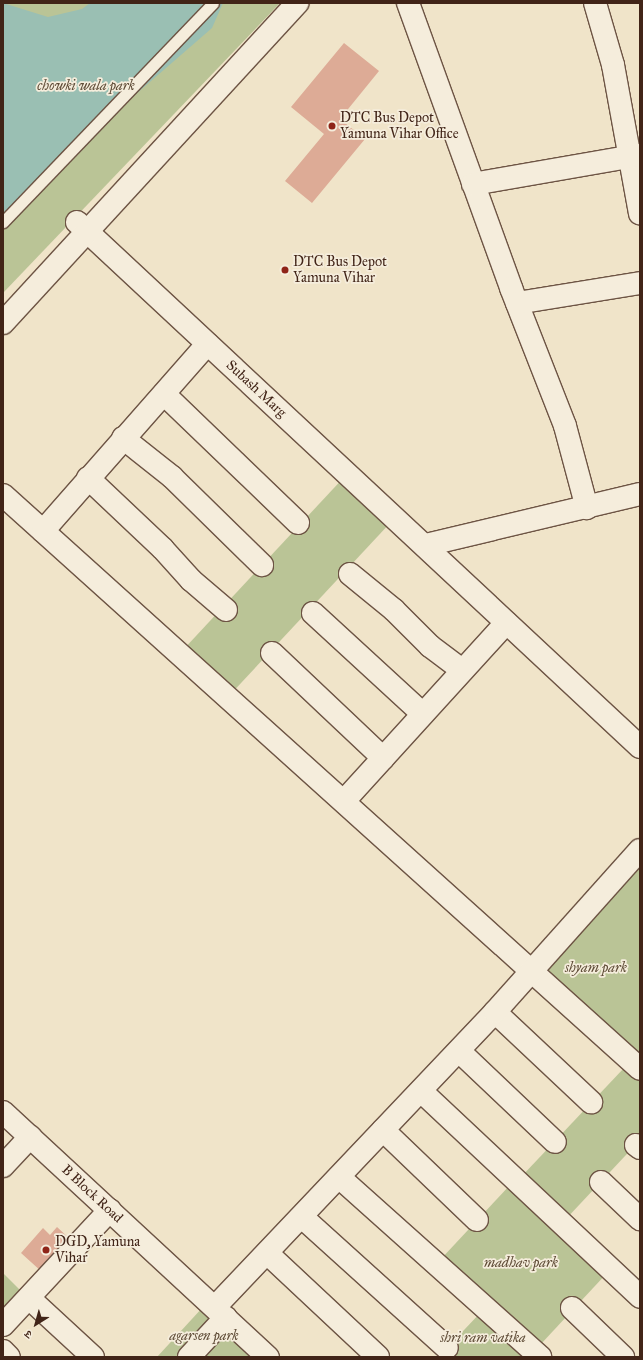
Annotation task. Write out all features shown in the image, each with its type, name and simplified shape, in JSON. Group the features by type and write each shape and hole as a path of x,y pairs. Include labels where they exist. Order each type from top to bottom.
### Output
{"street":[{"path":"3,323 82,226 282,3"},
{"path":"3,306 297,3"},
{"path":"408,3 517,303 565,426 587,508"},
{"path":"596,3 635,156 640,214"},
{"path":"473,184 635,156"},
{"name":"Subash Marg","path":"82,226 207,344 426,545 640,748"},
{"path":"517,303 640,283"},
{"path":"43,531 207,344"},
{"path":"164,394 298,523"},
{"path":"123,438 172,477 262,565"},
{"path":"88,478 163,549 190,580 226,610"},
{"path":"426,545 587,508 640,494"},
{"path":"3,495 532,969 640,1069"},
{"path":"350,574 394,610 430,646 462,670"},
{"path":"313,613 423,714"},
{"path":"344,801 506,622"},
{"path":"272,653 383,758"},
{"path":"189,1357 220,1312 267,1253 459,1051 640,850"},
{"path":"495,1012 591,1102"},
{"path":"459,1051 554,1142"},
{"path":"421,1092 640,1297"},
{"name":"B Block Road","path":"3,1112 268,1357"},
{"path":"383,1130 477,1220"},
{"path":"3,1166 30,1137"},
{"path":"339,1177 540,1357"},
{"path":"601,1182 640,1219"},
{"path":"3,1325 110,1210"},
{"path":"302,1217 447,1348"},
{"path":"267,1253 378,1357"},
{"path":"28,1298 93,1357"},
{"path":"572,1308 623,1357"},
{"path":"3,1351 9,1357"}],"lane":[{"path":"3,222 213,3"}],"green space":[{"name":"chowki wala park","path":"3,3 280,3 3,293"},
{"path":"347,474 395,518 227,698 179,654"},
{"name":"shyam park","path":"640,860 640,1069 531,969"},
{"path":"624,1068 640,1081 640,1140 565,1220 521,1177"},
{"name":"madhav park","path":"511,1184 607,1273 537,1349 441,1259"},
{"path":"3,1273 27,1297 3,1325"},
{"name":"agarsen park","path":"203,1307 257,1357 157,1357"},
{"name":"shri ram vatika","path":"482,1311 526,1357 438,1357 447,1348"}],"water":[{"name":"chowki wala park","path":"3,3 48,17 82,9 90,3 223,3 212,28 120,108 31,199 3,220"}],"building":[{"name":"DTC Bus Depot Yamuna Vihar Office","path":"344,43 379,71 340,119 365,139 312,203 285,181 324,134 291,107"},
{"path":"57,1227 71,1240 42,1272 21,1253 43,1228 50,1235"}],"place":[{"name":"DTC Bus Depot Yamuna Vihar Office","path":"332,126"},
{"name":"DTC Bus Depot Yamuna Vihar","path":"285,270"},
{"name":"DGD, Yamuna Vihar","path":"46,1250"}]}
